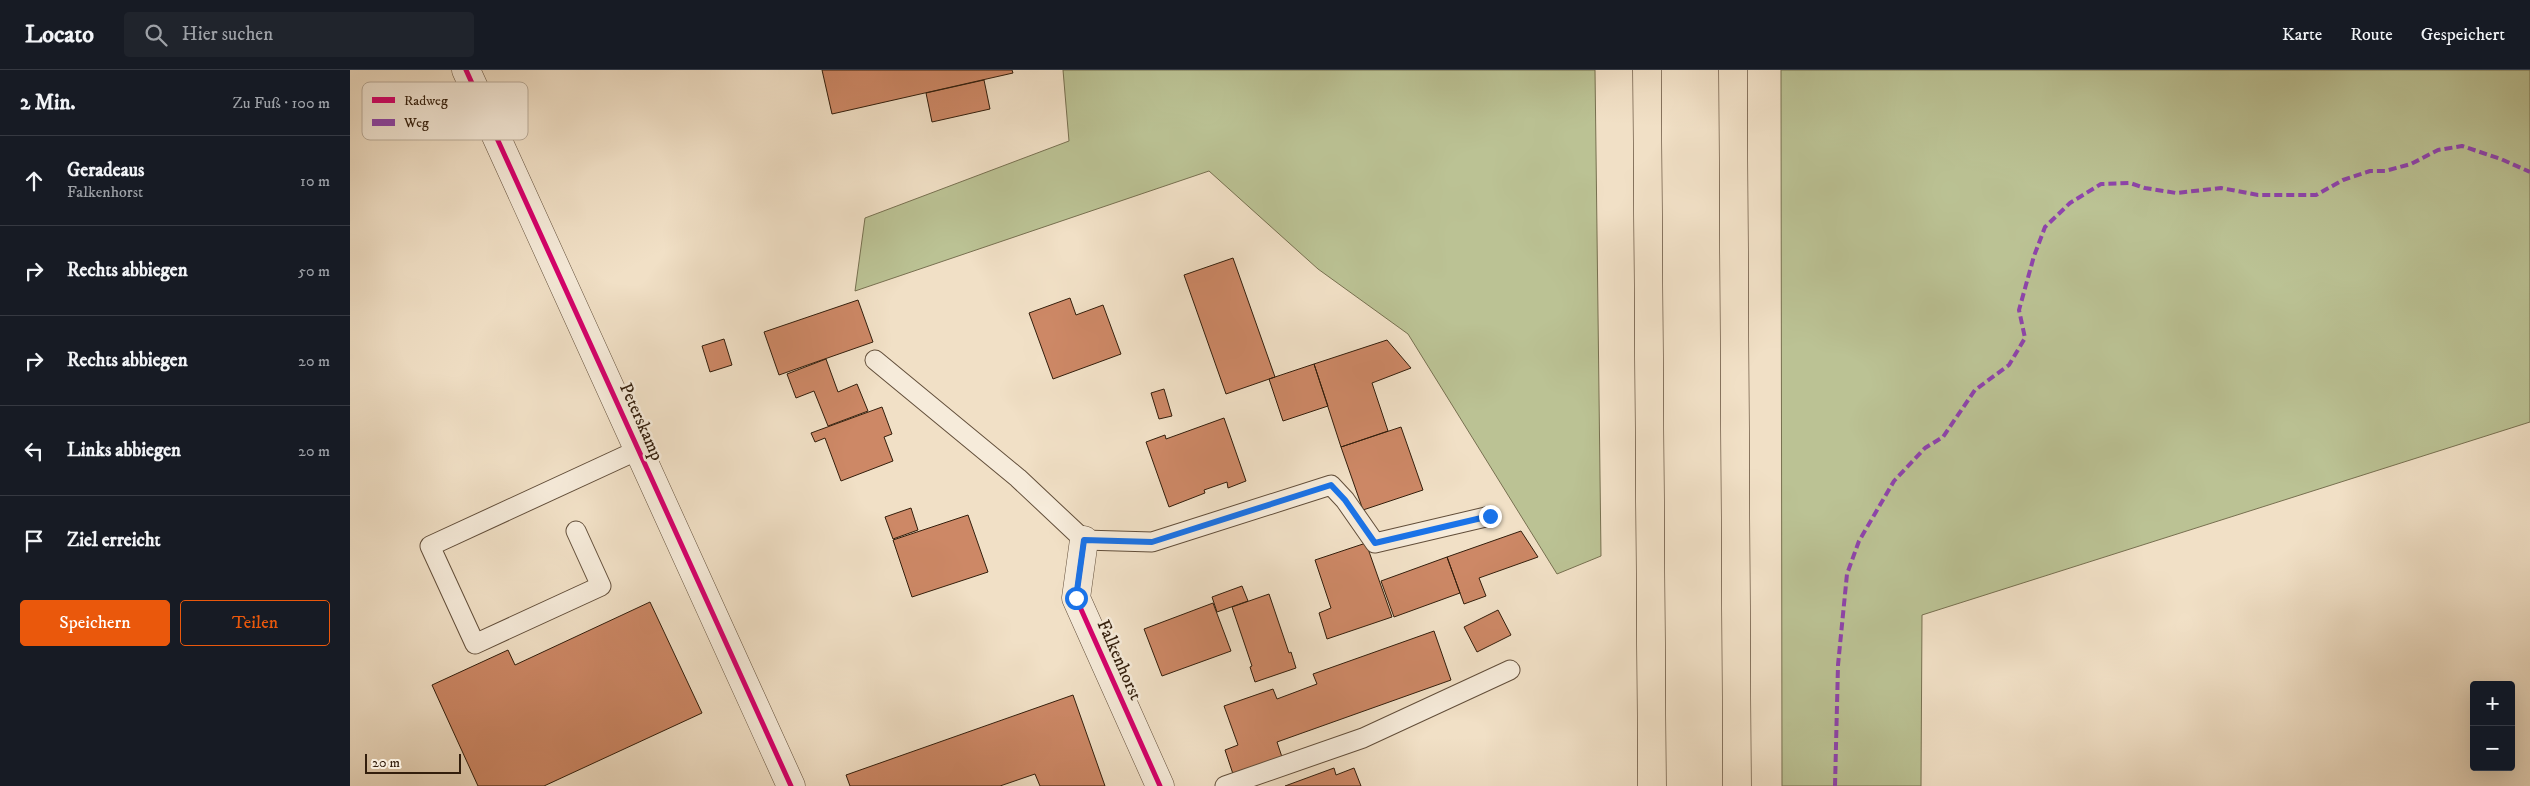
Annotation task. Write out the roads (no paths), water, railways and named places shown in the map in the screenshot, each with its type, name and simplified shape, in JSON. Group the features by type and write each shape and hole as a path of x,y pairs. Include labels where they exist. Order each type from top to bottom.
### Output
{"highway":[{"path":"1648,70 1652,786"},
{"path":"1732,70 1736,786"}],"street":[{"name":"Peterskamp","path":"466,70 471,82"},
{"name":"Peterskamp","path":"498,140 791,786"},
{"name":"Falkenhorst","path":"1084,540 1076,598 1160,786"}],"lane":[{"path":"875,360 1018,478 1084,540 1152,542 1331,485 1345,500 1375,543 1490,516"},
{"path":"576,530 601,586 474,644 430,546 638,450"},
{"path":"1225,786 1363,738 1510,670"}]}
